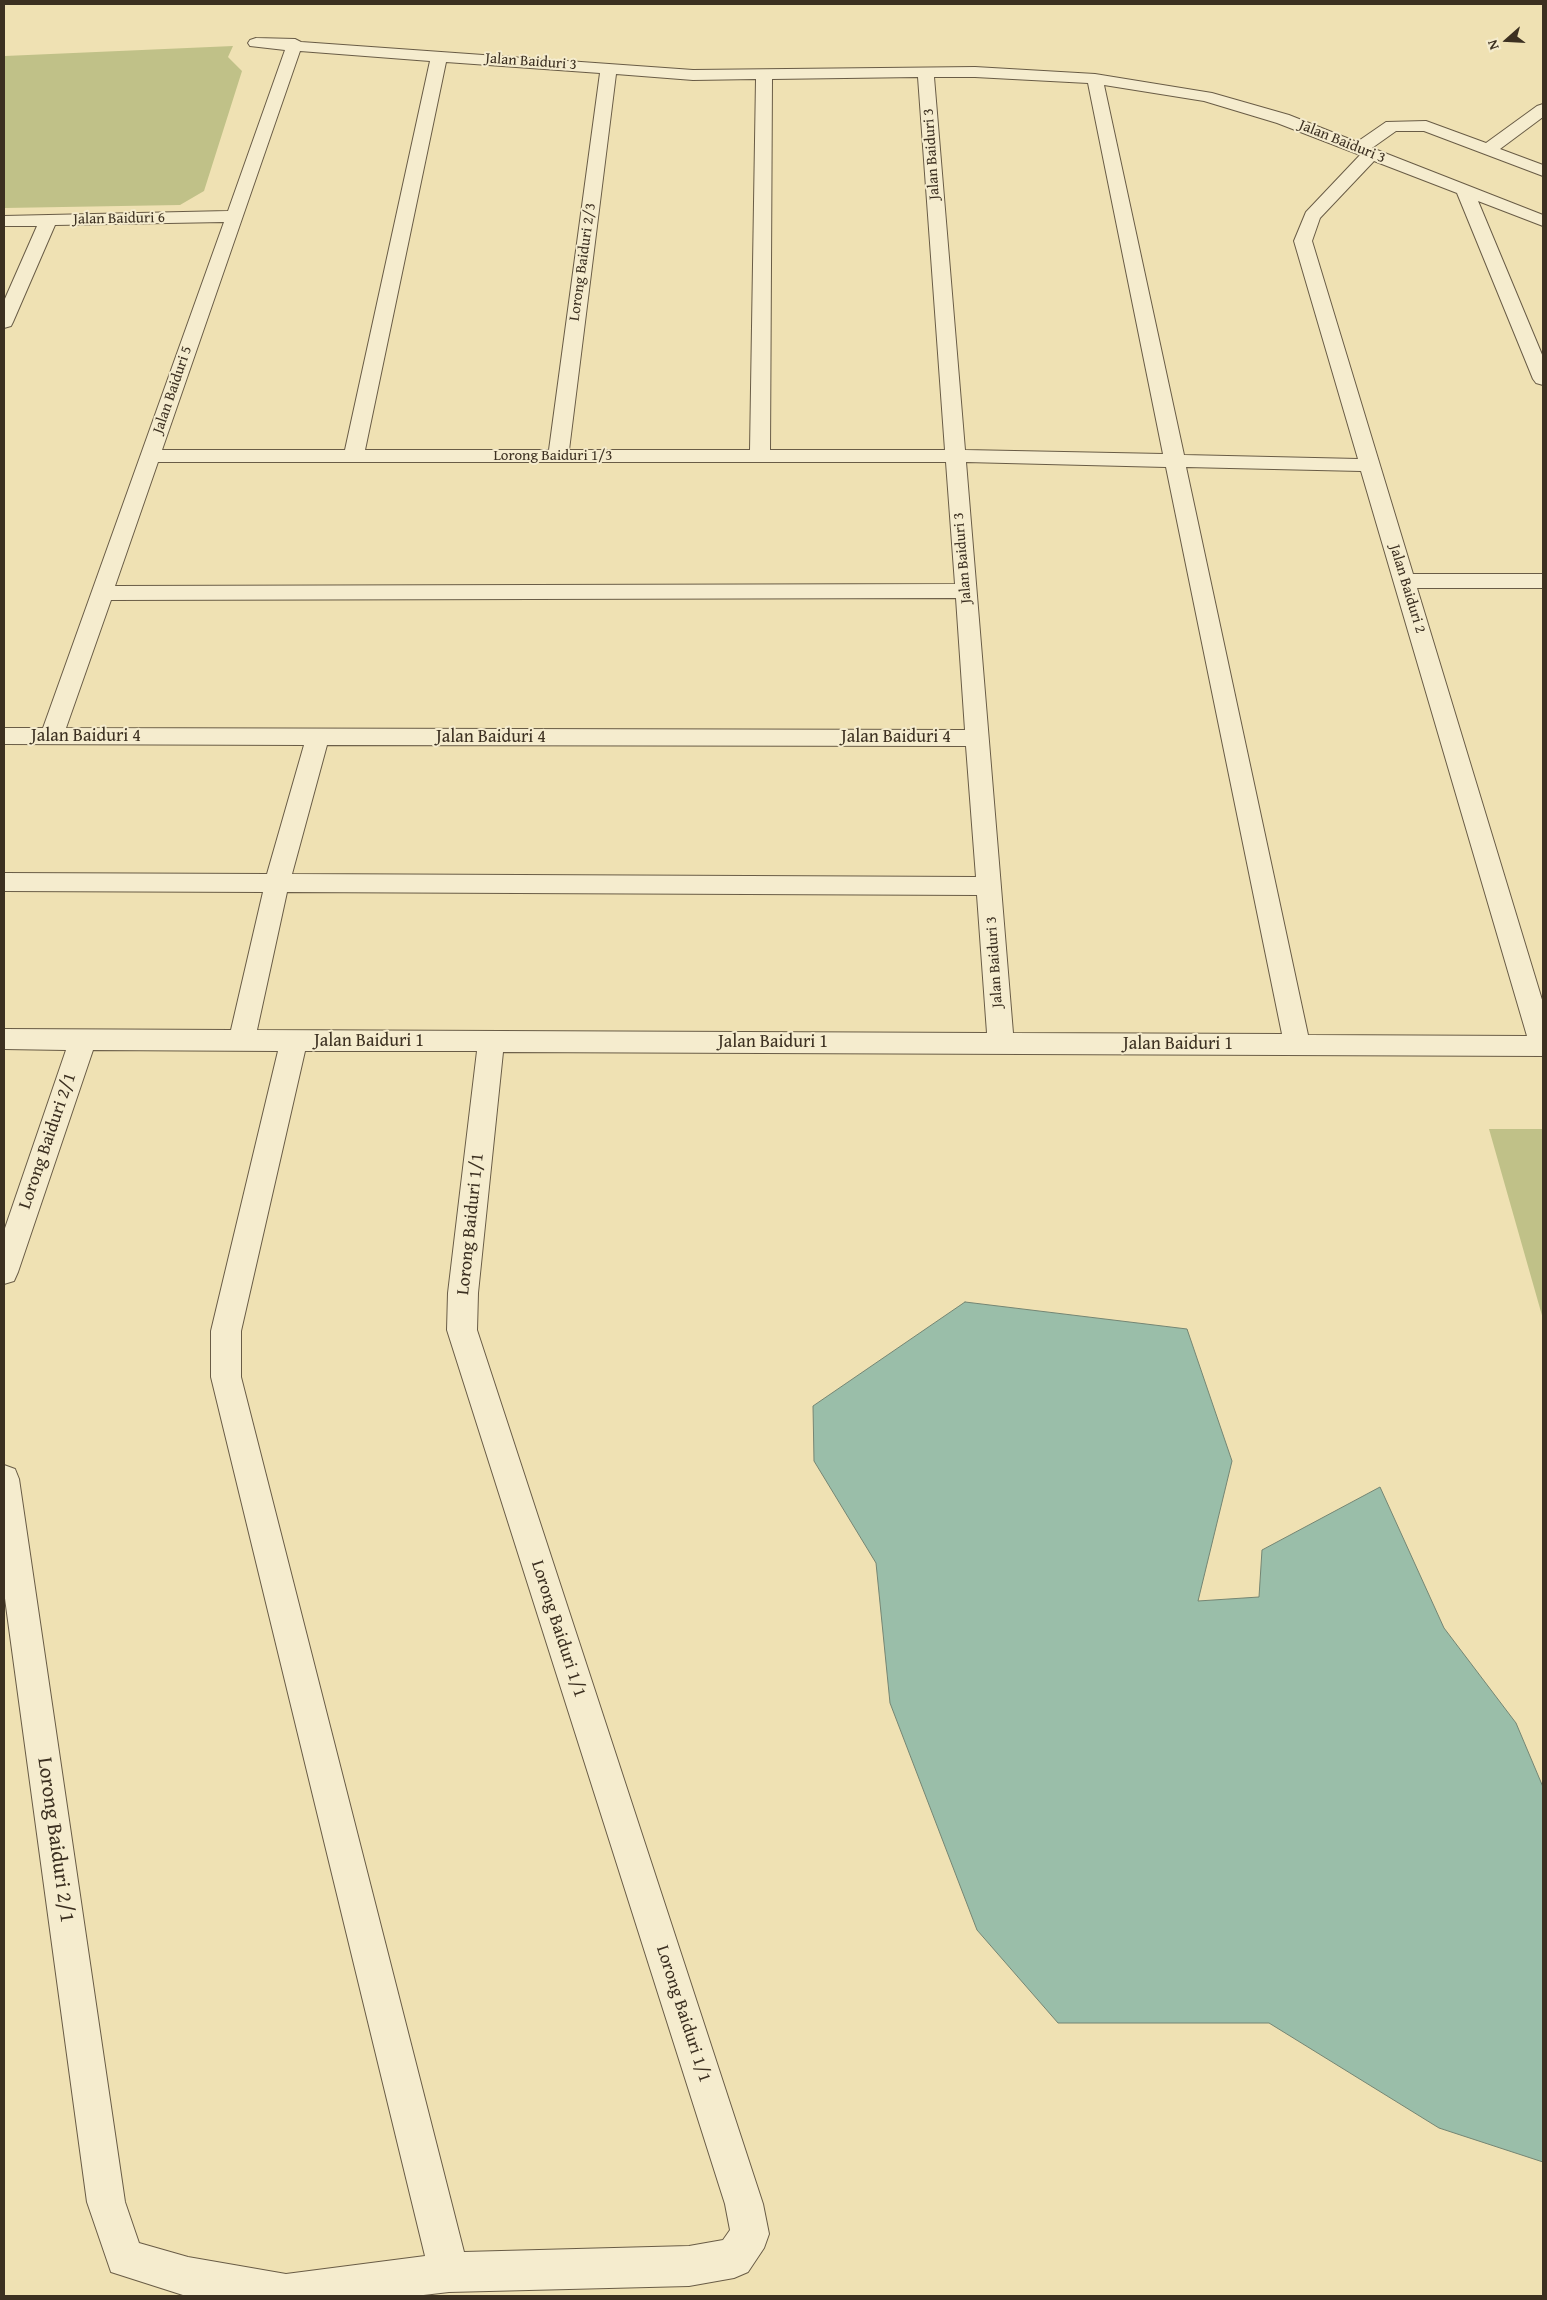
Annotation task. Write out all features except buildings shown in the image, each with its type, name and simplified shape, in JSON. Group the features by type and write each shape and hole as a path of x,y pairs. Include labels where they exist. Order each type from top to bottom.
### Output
{"street":[{"name":"Jalan Baiduri 3","path":"256,42 693,75 975,72 1095,79 1206,96 1283,119 1543,221"},
{"name":"Jalan Baiduri 5","path":"52,736 295,44"},
{"path":"354,456 439,55"},
{"name":"Lorong Baiduri 2/3","path":"558,456 609,69"},
{"name":"Jalan Baiduri 3","path":"926,72 1001,1044"},
{"path":"760,456 764,74"},
{"path":"1095,79 1297,1045"},
{"path":"1489,149 1540,114"},
{"name":"Jalan Baiduri 2","path":"1543,170 1426,126 1392,126 1365,152 1312,216 1303,241 1543,1046"},
{"path":"1464,190 1543,379"},
{"name":"Jalan Baiduri 6","path":"4,221 234,216"},
{"path":"4,322 48,221"},
{"name":"Lorong Baiduri 1/3","path":"150,456 955,456 1369,465"},
{"path":"1404,582 1543,581"},
{"path":"102,593 966,591"},
{"name":"Jalan Baiduri 4","path":"4,736 978,738"},
{"path":"242,1040 277,883 318,737"},
{"path":"4,882 989,886"},
{"name":"Jalan Baiduri 1","path":"4,1039 1543,1046"},
{"name":"Lorong Baiduri 2/1","path":"4,1272 83,1039"},
{"path":"294,1040 226,1331 226,1377 449,2272"},
{"name":"Lorong Baiduri 1/1","path":"449,2272 689,2266 734,2258 750,2234 744,2204 462,1330 463,1293 491,1041"},
{"name":"Lorong Baiduri 2/1","path":"4,1479 106,2202 125,2258 188,2277 286,2294 449,2272"}],"green space":[{"path":"233,46 228,57 242,71 204,191 180,205 4,208 5,56"},
{"path":"1489,1129 1543,1129 1543,1319"}],"shaded area":[{"path":"965,1302 1187,1329 1232,1461 1198,1601 1259,1597 1262,1550 1380,1487 1444,1628 1516,1723 1543,1787 1543,2162 1439,2128 1269,2023 1058,2023 977,1930 890,1703 876,1563 814,1461 813,1406"}]}
